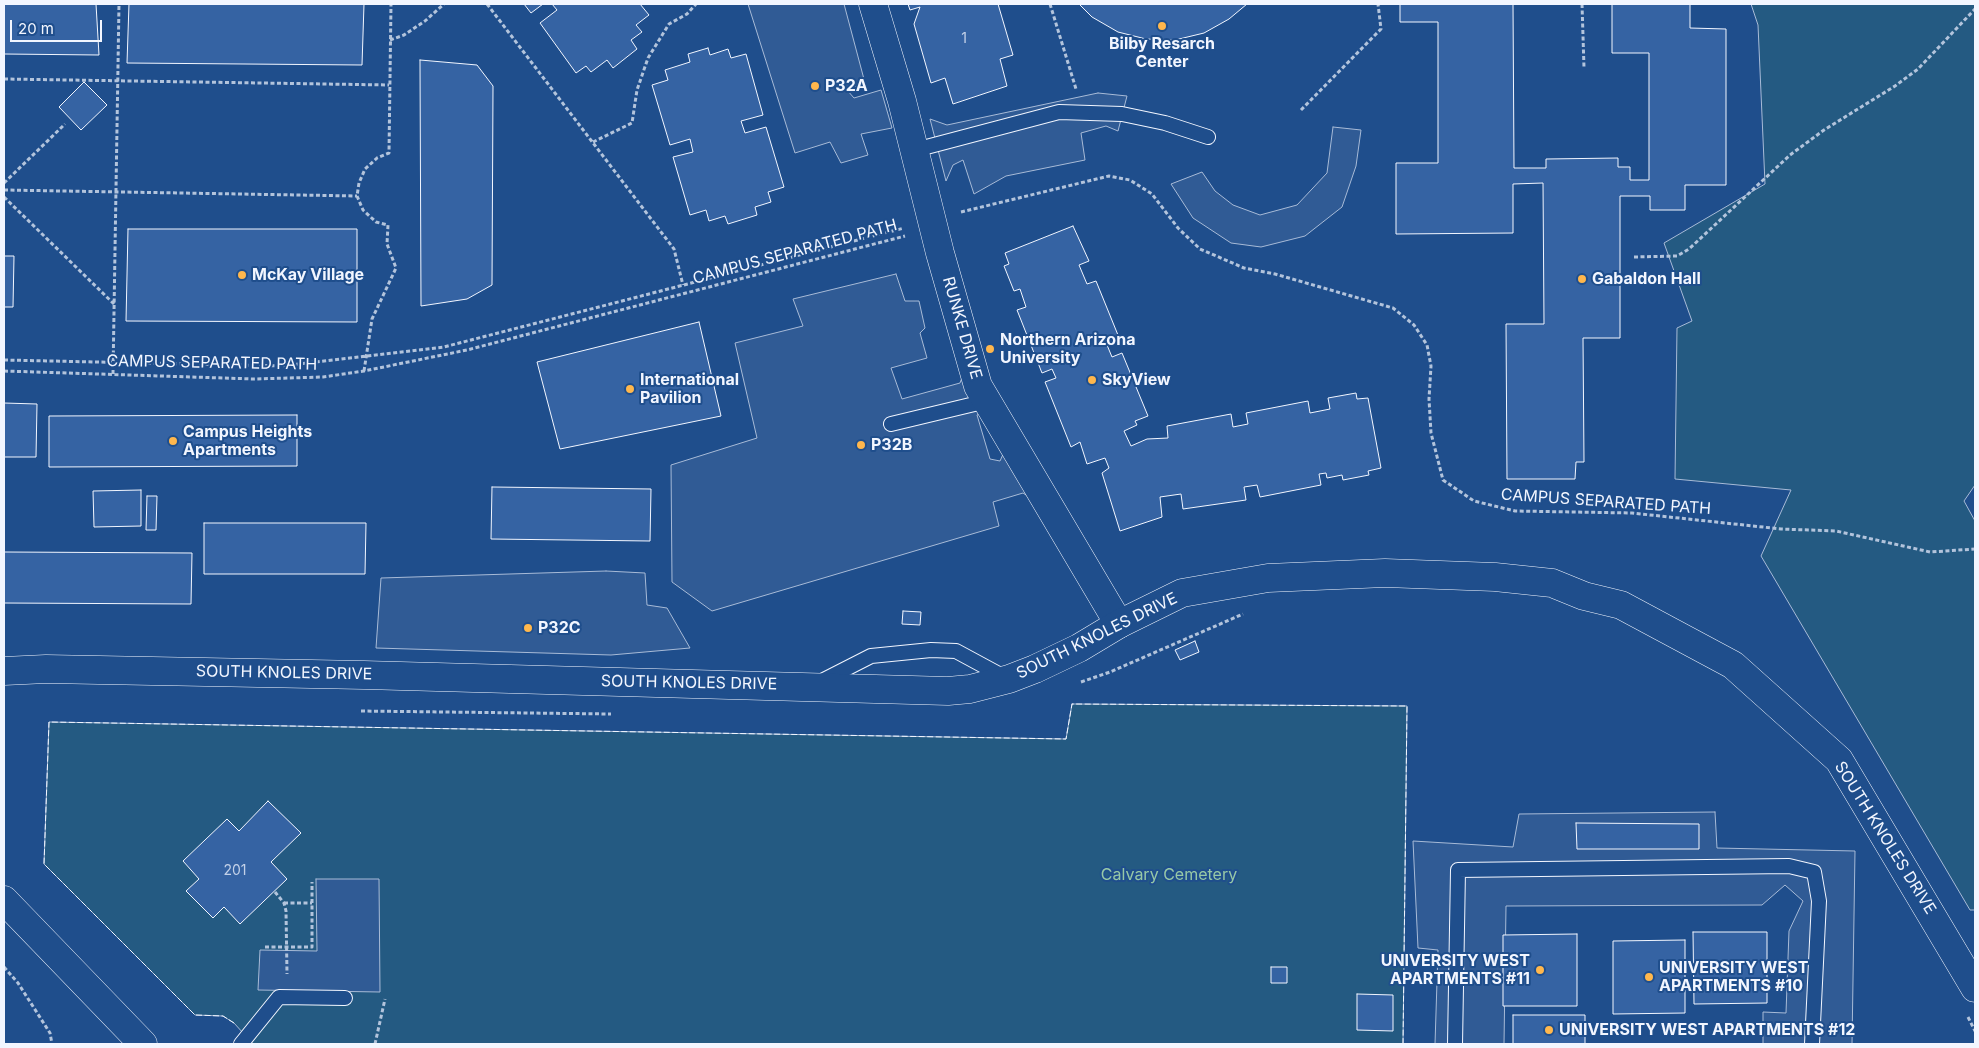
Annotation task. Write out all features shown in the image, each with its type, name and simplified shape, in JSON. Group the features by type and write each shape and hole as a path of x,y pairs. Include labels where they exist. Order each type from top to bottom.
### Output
{"street":[{"name":"RUNKE DRIVE","path":"873,4 915,150 934,221 940,253 978,386 1119,624"},
{"name":"SOUTH KNOLES DRIVE","path":"4,671 46,668 812,686 948,691 970,689 1009,680 1078,648 1119,624 1182,593 1268,578 1386,572 1495,576 1552,583 1584,596 1621,605 1733,665 1839,760 1975,988"},
{"path":"4,900 143,1044"}],"lane":[{"path":"915,150 1059,112 1122,114 1208,137"},
{"path":"891,424 987,401"},
{"path":"812,686 871,656 931,650 956,651 1009,680"},
{"path":"1455,1044 1458,870 1790,866 1814,872 1820,901 1812,1044"},
{"path":"241,1044 279,997 346,998"}],"path":[{"path":"113,374 119,4"},
{"path":"364,371 372,320 396,268 387,244 388,225 376,222 363,210 357,196 359,183 365,169 377,158 389,154 391,4"},
{"path":"390,40 404,35 425,21 444,4"},
{"path":"486,4 674,249 683,285"},
{"path":"592,142 632,123 637,90 648,58 669,24 687,14 696,4"},
{"path":"1050,4 1083,112"},
{"path":"1301,110 1381,29 1378,4"},
{"path":"1582,4 1584,68"},
{"path":"1634,257 1677,256 1689,250 1790,155 1824,130 1895,86 1918,69 1975,9"},
{"path":"4,79 390,85"},
{"path":"4,183 65,124"},
{"name":"CAMPUS SEPARATED PATH","path":"4,371 254,379 323,377 364,371 467,350 904,237 934,221 968,210 1109,176 1130,180 1152,194 1178,228 1200,249 1244,268 1275,274 1393,308 1414,325 1427,345 1431,366 1429,400 1431,433 1443,480 1474,501 1515,511 1632,513 1780,529 1836,531 1930,552 1975,549"},
{"path":"4,190 357,196"},
{"path":"4,197 114,305"},
{"path":"4,360 282,366 444,347 934,221"},
{"path":"1075,684 1110,672 1251,611"},
{"path":"361,711 617,714"},
{"path":"265,947 312,947 312,882"},
{"path":"275,892 284,903 288,997"},
{"path":"284,903 312,903"},
{"path":"4,968 24,991 50,1032 52,1044"},
{"path":"375,1044 385,999"},
{"path":"1966,1014 1975,1031"}],"green space":[{"path":"1751,4 1975,4 1975,485 1964,501 1975,521 1975,910 1970,910 1761,556 1791,490 1675,479 1677,328 1692,321 1664,243 1765,184 1758,25"},
{"name":"Calvary Cemetery","path":"1072,704 1407,706 1403,1044 253,1044 234,1023 223,1016 195,1015 44,864 49,722 1066,739"}],"shaded area":[{"name":"P32A","path":"748,4 844,4 865,83 847,90 854,98 881,90 892,128 861,134 868,155 841,163 830,142 795,153"},
{"path":"1098,93 1127,96 1118,131 1106,126 1081,133 1085,160 1006,176 974,194 963,160 953,165 946,181 930,119 947,125"},
{"path":"1333,127 1361,130 1356,166 1342,207 1305,236 1261,247 1231,243 1193,218 1171,184 1202,172 1215,191 1233,205 1260,215 1297,205 1327,173"},
{"name":"P32B","path":"896,274 905,301 919,301 925,328 920,333 927,358 891,368 902,399 960,383 967,364 985,411 977,415 990,459 1000,461 1004,452 1035,501 1023,493 993,502 999,526 712,611 672,582 671,465 757,438 735,343 803,326 793,299"},
{"name":"P32C","path":"606,571 645,573 647,605 667,608 690,648 611,655 376,648 381,578"},
{"path":"1715,812 1717,848 1855,851 1852,1044 1763,1044 1763,1012 1786,1013 1789,931 1803,901 1785,885 1762,905 1506,906 1504,1044 1435,1044 1438,950 1418,948 1413,841 1513,847 1519,814"},
{"path":"316,879 379,879 380,992 258,990 260,950 317,951"}],"building":[{"path":"4,4 96,4 99,55 4,54"},
{"path":"129,4 364,4 362,65 127,63"},
{"path":"524,4 543,4 531,13"},
{"path":"552,4 640,4 649,15 636,25 642,32 631,40 637,49 613,68 607,60 591,72 586,66 576,73 540,23 557,10"},
{"path":"908,4 998,4 1013,55 1000,59 1007,86 953,104 945,78 931,83 914,24 920,7 910,10"},
{"name":"Bilby Resarch Center","path":"1079,4 1247,4 1229,19 1204,33 1175,40 1146,39 1118,32 1092,17"},
{"name":"Gabaldon Hall","path":"1400,4 1513,4 1514,168 1546,168 1546,159 1618,158 1618,167 1630,167 1630,180 1649,180 1649,53 1612,53 1612,4 1690,4 1690,28 1726,29 1726,185 1685,185 1685,210 1650,210 1650,196 1620,196 1620,338 1583,338 1584,462 1576,462 1575,479 1507,479 1506,324 1544,324 1543,183 1513,184 1513,233 1396,234 1396,163 1438,163 1438,22 1400,22"},
{"path":"708,48 710,55 728,49 731,58 746,54 763,115 741,121 745,133 766,127 784,187 768,192 771,202 755,207 757,215 728,224 725,216 709,221 706,210 690,215 673,157 693,152 690,139 670,145 652,85 668,80 665,70 690,62 688,54"},
{"path":"420,60 477,65 493,86 492,285 467,299 421,306"},
{"path":"84,82 107,105 81,130 59,107"},
{"name":"SkyView","path":"1073,226 1089,261 1079,265 1087,284 1096,281 1120,340 1107,345 1112,357 1122,353 1148,416 1135,421 1137,425 1124,431 1131,446 1147,439 1168,438 1167,426 1231,414 1233,427 1248,424 1246,413 1308,401 1310,413 1330,409 1328,398 1356,393 1357,399 1368,398 1381,468 1368,471 1369,475 1343,480 1342,475 1327,478 1326,473 1319,474 1321,485 1260,497 1257,485 1244,487 1246,500 1183,509 1181,494 1160,497 1162,517 1120,531 1102,473 1109,468 1105,458 1087,464 1080,442 1071,447 1045,382 1056,378 1052,369 1042,373 1017,310 1026,307 1020,289 1014,291 1004,266 1009,264 1005,253"},
{"name":"McKay Village","path":"128,229 357,229 357,322 126,321"},
{"path":"4,256 14,256 13,307 4,307"},
{"name":"International Pavilion","path":"699,322 721,416 560,449 537,362"},
{"path":"4,403 37,404 36,457 4,457"},
{"name":"Campus Heights Apartments","path":"297,415 297,466 49,467 49,416"},
{"path":"492,487 651,489 650,541 491,539"},
{"path":"141,490 141,526 94,527 93,491"},
{"path":"147,496 157,496 156,530 146,530"},
{"path":"204,523 366,523 365,574 204,574"},
{"path":"4,552 192,553 191,604 4,603"},
{"path":"903,611 921,612 920,625 902,624"},
{"path":"1195,641 1199,652 1180,660 1175,650"},
{"path":"268,801 301,833 271,862 287,879 240,924 224,907 213,918 186,891 199,879 183,861 227,819 239,831"},
{"path":"1576,823 1699,824 1699,849 1577,849"},
{"path":"1693,932 1767,932 1767,1003 1694,1004"},
{"name":"UNIVERSITY WEST APARTMENTS #11","path":"1577,934 1577,1006 1503,1006 1503,935"},
{"name":"UNIVERSITY WEST APARTMENTS #10","path":"1685,940 1685,1013 1613,1014 1613,941"},
{"path":"1271,967 1287,967 1287,983 1271,983"},
{"path":"1357,994 1393,995 1393,1031 1357,1030"},
{"name":"UNIVERSITY WEST APARTMENTS #12","path":"1513,1015 1585,1015 1585,1044 1513,1044"}],"fence":[{"path":"234,1023 223,1016 195,1015 44,864 49,722 1066,739 1072,704 1407,706 1403,1044"}],"place":[{"name":"Bilby Resarch Center","path":"1162,26"},
{"name":"P32A","path":"815,86"},
{"name":"McKay Village","path":"242,275"},
{"name":"Gabaldon Hall","path":"1582,279"},
{"name":"Northern Arizona University","path":"990,349"},
{"name":"SkyView","path":"1092,380"},
{"name":"International Pavilion","path":"630,389"},
{"name":"Campus Heights Apartments","path":"173,441"},
{"name":"P32B","path":"861,445"},
{"name":"P32C","path":"528,628"},
{"name":"UNIVERSITY WEST APARTMENTS #11","path":"1540,970"},
{"name":"UNIVERSITY WEST APARTMENTS #10","path":"1649,977"},
{"name":"UNIVERSITY WEST APARTMENTS #12","path":"1549,1030"}]}
